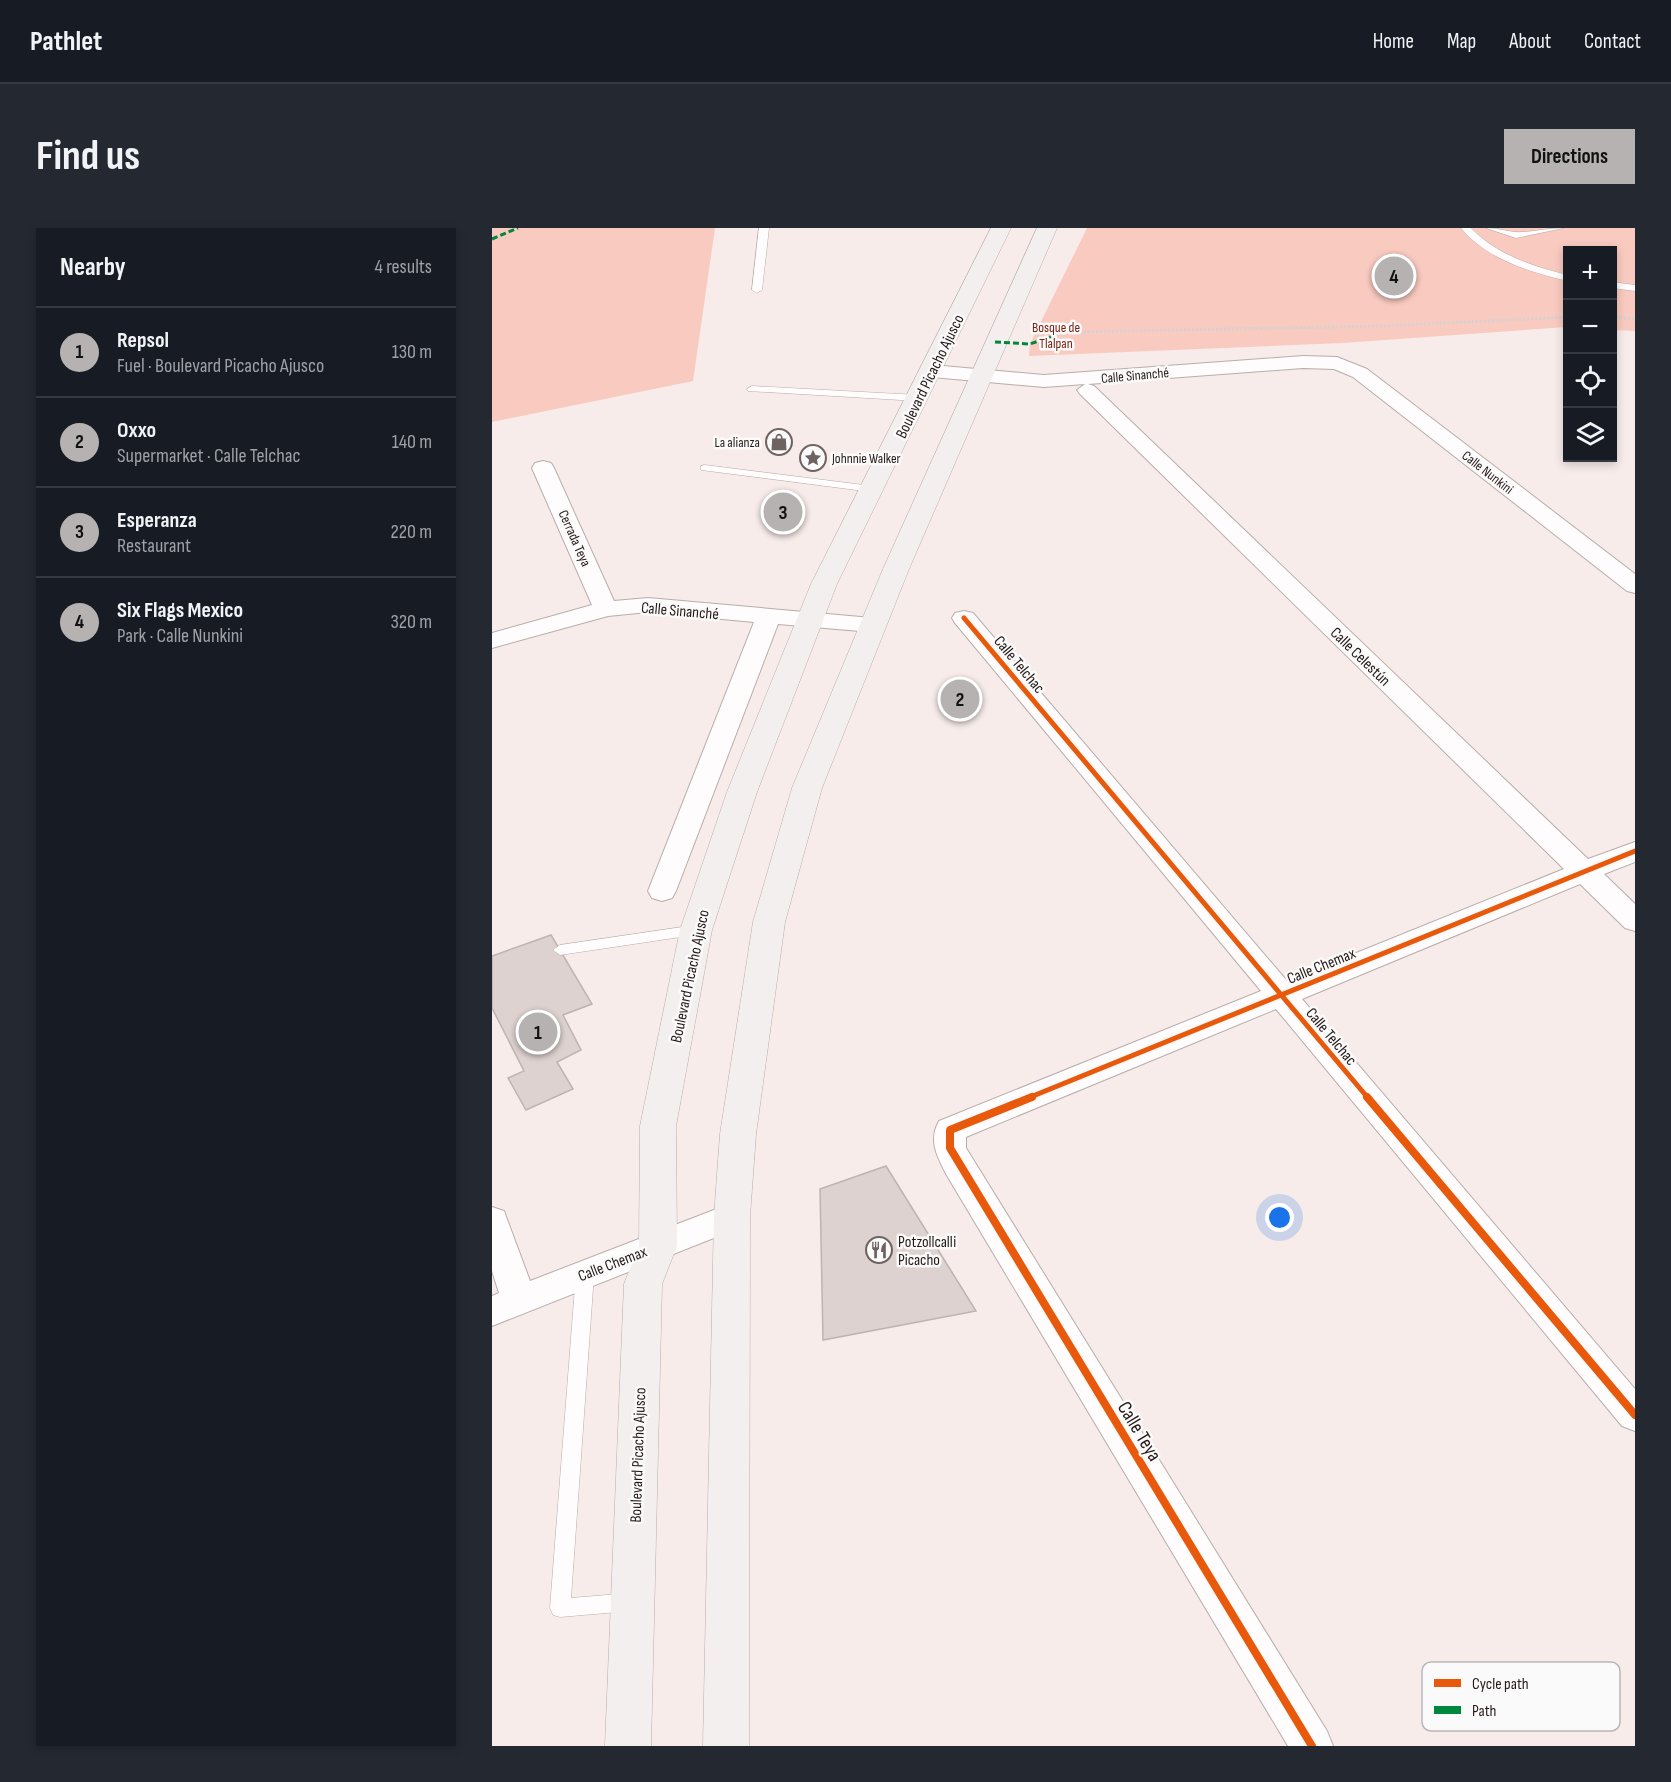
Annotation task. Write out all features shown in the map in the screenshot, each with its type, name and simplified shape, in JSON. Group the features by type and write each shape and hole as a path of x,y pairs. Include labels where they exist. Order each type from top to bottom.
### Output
{"main road":[{"name":"Boulevard Picacho Ajusco","path":"628,1746 643,1284 658,1246 658,1126 696,930 742,792 807,621 1001,228"},
{"path":"726,1746 732,1216 738,1134 770,922 807,788 872,625 980,375 1047,228"}],"street":[{"name":"Calle Sinanché","path":"925,385 980,375 1044,381 1303,362 1337,363"},
{"name":"Calle Nunkini","path":"1337,363 1360,373 1635,586"},
{"name":"Calle Celestún","path":"1087,390 1635,921"},
{"name":"Cerrada Teya","path":"543,468 606,609"},
{"name":"Calle Sinanché","path":"492,641 606,609 648,605 872,625"},
{"path":"662,891 768,617"},
{"name":"Calle Telchac","path":"964,618 1635,1415"},
{"name":"Calle Chemax","path":"950,1130 1635,851"},
{"name":"Calle Teya","path":"950,1130 950,1148 958,1165 1312,1746"},
{"name":"Calle Chemax","path":"505,1306 732,1216"},
{"path":"492,1221 505,1306"}],"lane":[{"path":"757,290 764,228"},
{"path":"1466,228 1474,239 1504,255 1563,276"},
{"path":"1491,228 1516,235 1559,228"},
{"path":"1617,286 1635,288"},
{"path":"752,389 925,385"},
{"path":"705,468 872,489"},
{"path":"560,950 696,930"},
{"path":"585,1274 560,1608 632,1602"}],"path":[{"path":"1056,334 1300,329 1481,323 1563,317"},
{"path":"1617,317 1635,319"}],"green space":[{"path":"492,228 715,228 693,381 492,422"},
{"name":"Bosque de Tlalpan","path":"1087,228 1635,228 1635,331 1617,330 1617,246 1563,246 1563,327 1342,343 1029,356 1030,344"}],"building":[{"path":"551,935 592,1004 563,1015 581,1050 557,1062 573,1089 526,1110 508,1078 524,1071 492,1008 492,956"},
{"name":"Potzollcalli Picacho","path":"886,1166 976,1311 823,1340 820,1189"}],"marked path":[{"path":"492,239 518,228"},
{"path":"995,342 1030,344 1056,335"}],"cycle path":[{"path":"964,618 1635,1415"},
{"path":"1312,1746 958,1165 950,1148 950,1130 1635,851"}],"place":[{"name":"Six Flags Mexico","path":"1394,276"},
{"name":"La alianza","path":"779,442"},
{"name":"Johnnie Walker","path":"813,458"},
{"name":"Esperanza","path":"783,512"},
{"name":"Oxxo","path":"960,699"},
{"name":"Repsol","path":"538,1032"},
{"name":"Potzollcalli Picacho","path":"879,1250"}]}
